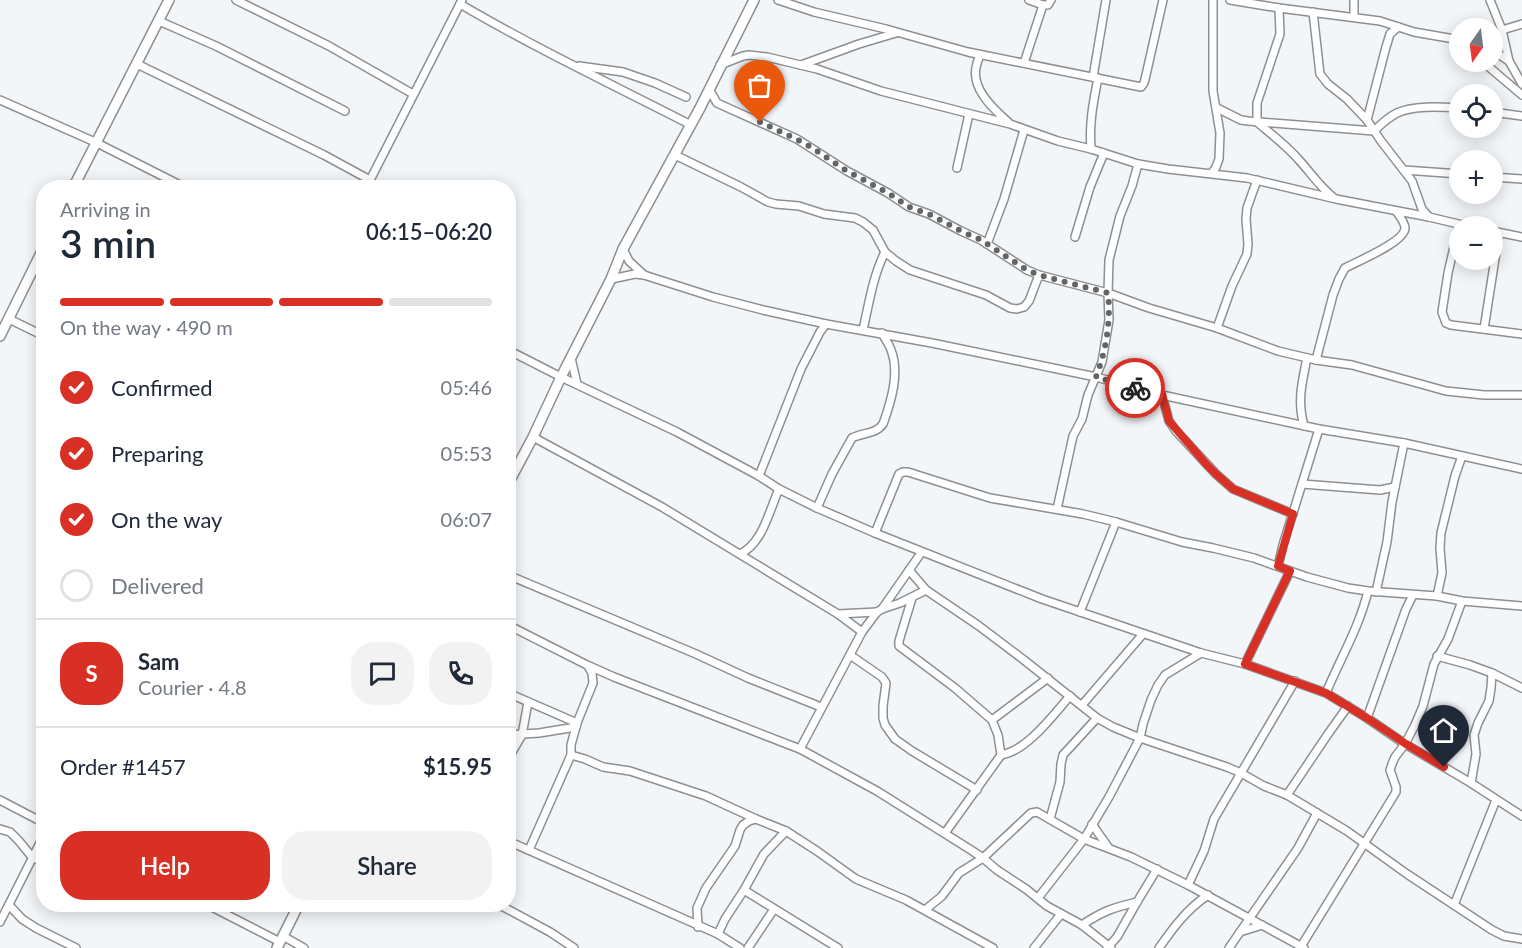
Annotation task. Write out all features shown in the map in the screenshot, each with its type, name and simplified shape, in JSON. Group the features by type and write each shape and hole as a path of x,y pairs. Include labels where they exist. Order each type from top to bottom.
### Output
{"street":[{"path":"77,180 170,0"},
{"path":"236,0 329,46 413,94"},
{"path":"516,469 611,279 623,249 700,108 754,0"},
{"path":"778,0 814,12 980,54 1141,87 1144,83 1162,0"},
{"path":"1029,0 1043,5 1048,5 1051,0"},
{"path":"1091,149 1090,121 1106,0"},
{"path":"1212,173 1219,159 1220,133 1213,82 1213,0"},
{"path":"1230,0 1380,21 1414,32 1449,38"},
{"path":"1353,0 1354,18"},
{"path":"1490,0 1497,18"},
{"path":"137,64 324,155 370,180 461,2 532,44 691,125"},
{"path":"1024,63 1043,5"},
{"path":"1280,8 1280,33 1257,103 1257,122 1299,159 1324,190 1336,199"},
{"path":"1313,12 1320,74 1367,120 1412,181 1422,210 1429,217"},
{"path":"159,21 216,46 345,111"},
{"path":"1503,30 1522,24"},
{"path":"1367,120 1390,34 1398,27"},
{"path":"801,65 898,32"},
{"path":"1503,35 1509,62"},
{"path":"731,44 743,56"},
{"path":"980,54 975,77 978,86 984,96 1010,124"},
{"path":"720,65 743,56 756,56 801,65 881,91 1010,124 1058,141 1138,164 1257,180 1449,222"},
{"path":"1503,58 1509,62 1521,79"},
{"path":"573,65 623,72 686,97"},
{"path":"1495,72 1522,95"},
{"path":"709,89 717,103 796,139 909,207 929,214 987,244 1027,270 1039,275 1108,293 1217,328 1269,348 1307,358 1352,365 1453,392 1484,396 1522,395"},
{"path":"0,100 95,142 170,180"},
{"path":"700,108 717,103"},
{"path":"1217,108 1240,120 1374,130 1397,113 1409,109 1449,107"},
{"path":"1503,113 1522,116"},
{"path":"957,168 969,114"},
{"path":"987,244 1004,199 1024,130"},
{"path":"1075,237 1090,188 1104,153"},
{"path":"675,155 768,202 800,206 824,214 855,218 873,230 885,252 910,270 986,295 1010,308 1024,307 1029,301 1039,275"},
{"path":"1057,509 1073,436 1082,418 1088,395 1102,362 1109,320 1109,260 1120,216 1138,164"},
{"path":"1404,170 1449,173"},
{"path":"1503,178 1522,179"},
{"path":"1217,328 1232,286 1247,254 1245,219 1257,180"},
{"path":"1316,360 1333,295 1342,273 1345,268 1380,252 1401,235 1405,230 1396,211"},
{"path":"1503,233 1522,237"},
{"path":"623,249 629,261 644,275"},
{"path":"863,330 874,279 885,252"},
{"path":"0,336 36,263"},
{"path":"1449,270 1442,312 1446,323 1451,326 1522,334"},
{"path":"1484,329 1491,270"},
{"path":"611,279 635,274 644,275 713,297 826,324 882,333 1096,377 1304,426 1522,469"},
{"path":"9,319 36,332"},
{"path":"759,476 801,369 826,324"},
{"path":"817,508 852,438 879,430 883,424 895,367 891,348 882,333"},
{"path":"516,354 677,432 759,476 778,489 921,553 1143,634 1201,653 1245,664 1326,693 1522,816"},
{"path":"571,358 577,384"},
{"path":"1304,426 1299,404 1307,358"},
{"path":"1162,394 1169,421 1216,474 1233,489 1293,514"},
{"path":"1278,566 1319,429"},
{"path":"533,437 662,507 838,614 862,632"},
{"path":"1376,592 1404,444"},
{"path":"1437,596 1442,573 1441,533 1462,456"},
{"path":"875,533 899,474 913,473 990,498 1116,522 1182,542 1278,566 1328,583 1376,592 1437,596 1462,601 1522,606"},
{"path":"1302,484 1380,490 1395,488"},
{"path":"740,554 756,540 765,524 778,489"},
{"path":"1080,612 1116,522"},
{"path":"800,749 862,632 921,553"},
{"path":"909,570 926,590 979,626 1097,718 1140,738 1214,762 1287,795 1365,844 1492,930 1504,936 1522,939"},
{"path":"1245,664 1290,571"},
{"path":"516,578 821,707"},
{"path":"838,614 879,611 926,590"},
{"path":"1326,693 1353,636 1368,591"},
{"path":"1367,718 1413,594"},
{"path":"912,598 899,646 955,688 992,720 998,735 1000,755 945,834"},
{"path":"925,910 942,896 959,873 983,858 1031,813 1037,812 1084,839 1157,869 1208,895 1301,947 1396,792 1390,770 1392,764 1406,744 1423,706 1434,664 1448,639 1462,601"},
{"path":"516,629 587,665 800,749 877,791 983,858 1047,906 1082,925 1109,948 1157,869"},
{"path":"1082,705 1143,634"},
{"path":"1038,898 1084,839 1109,797 1140,738 1150,700 1161,680 1165,675 1201,653"},
{"path":"849,655 882,677 886,690 883,717 885,725 895,739 977,790"},
{"path":"1437,656 1492,673 1522,688"},
{"path":"529,850 571,755 571,745 577,725 593,683 592,673 587,665"},
{"path":"1471,783 1476,754 1474,735 1489,701 1492,673"},
{"path":"992,720 1048,678"},
{"path":"1188,885 1201,860 1214,819 1295,681"},
{"path":"1000,755 1015,751 1026,742 1071,696"},
{"path":"516,697 577,725"},
{"path":"516,745 522,735 528,702"},
{"path":"1287,795 1348,706"},
{"path":"1050,819 1060,782 1063,755 1097,718"},
{"path":"516,735 577,725"},
{"path":"571,755 603,767 630,771 706,796 786,831 817,850 850,876 892,893 993,948"},
{"path":"0,800 36,819"},
{"path":"1454,905 1496,800"},
{"path":"1229,948 1298,848 1317,813"},
{"path":"698,927 697,908 706,888 731,852 743,825 756,819"},
{"path":"1092,824 1108,848"},
{"path":"0,829 10,832 36,859"},
{"path":"718,934 764,854 786,831"},
{"path":"516,844 718,934 740,948"},
{"path":"0,922 36,850"},
{"path":"744,890 838,948"},
{"path":"1159,948 1191,908 1208,895"},
{"path":"1082,925 1100,913 1117,906 1137,902"},
{"path":"9,905 22,919 36,928 76,948"},
{"path":"748,948 774,909"},
{"path":"222,912 280,942 304,948"},
{"path":"280,942 294,912"},
{"path":"513,912 574,948"},
{"path":"1034,948 1061,914"},
{"path":"1240,932 1262,925"}],"way so far":[{"path":"760,122 811,147 909,207 929,214 981,240 1027,270 1108,293 1109,320 1102,362 1096,377 1135,388"}],"route":[{"path":"1135,388 1162,394 1164,409 1172,426 1207,465 1233,489 1293,514 1278,566 1290,571 1245,664 1326,693 1444,767"}]}
